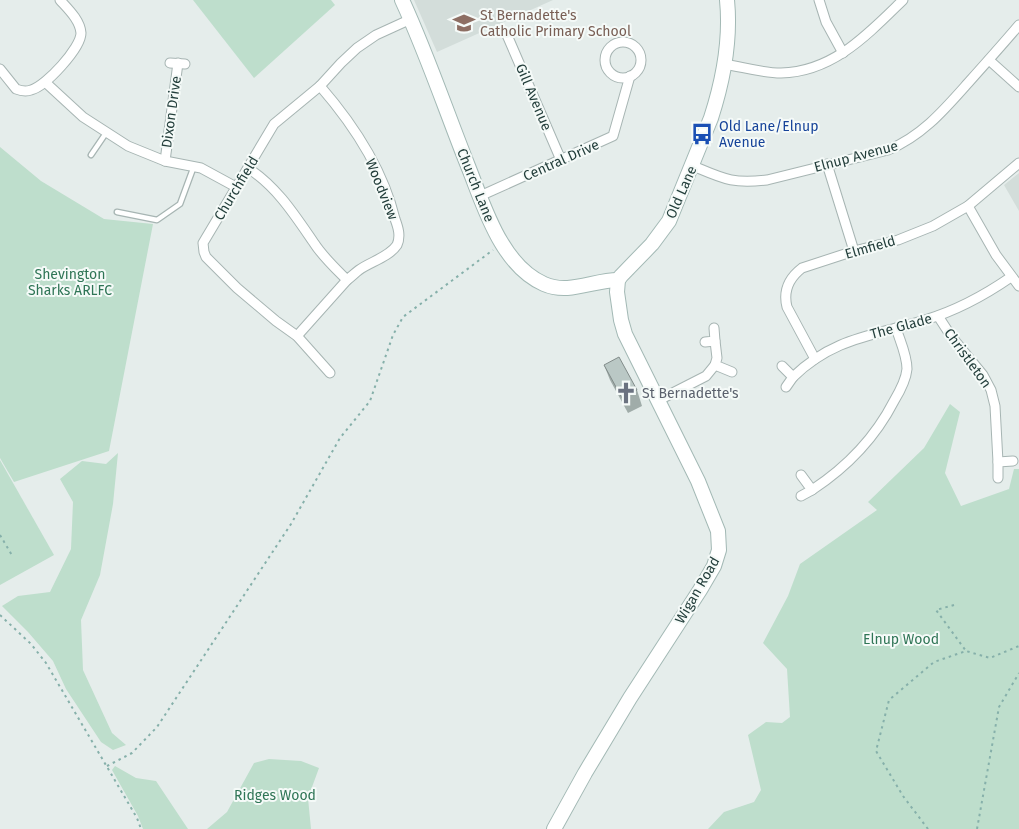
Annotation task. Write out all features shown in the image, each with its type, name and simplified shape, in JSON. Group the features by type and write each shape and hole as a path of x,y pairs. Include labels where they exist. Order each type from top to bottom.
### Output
{"main road":[{"name":"Church Lane","path":"402,0 480,196 502,243 514,261 537,280 552,287 571,288 618,280"},
{"name":"Old Lane","path":"618,280 624,271 649,248 663,230 693,166 714,110 724,64 728,30 727,0"},
{"name":"Wigan Road","path":"554,829 620,714 700,590 718,558 720,543 714,520 691,467 625,334 617,292 618,280"}],"street":[{"path":"0,69 16,89 21,91 30,90 45,82 75,49 80,40 79,24 60,0"},
{"path":"819,0 826,22 843,53"},
{"path":"724,64 770,72 795,71 818,66 843,53 862,39 902,0"},
{"name":"Churchfield","path":"330,373 297,336 237,288 204,252 203,243 274,124 320,86 363,43 411,19"},
{"name":"Elnup Avenue","path":"693,166 726,180 747,182 767,180 888,150 913,137 946,108 1019,25"},
{"name":"Gill Avenue","path":"507,35 561,160"},
{"name":"Central Drive","path":"480,196 613,136 630,76 640,63 639,52 630,44 619,42 609,48 606,54 606,65 618,77 630,76"},
{"path":"989,60 1019,86"},
{"name":"Dixon Drive","path":"165,161 177,63"},
{"path":"45,82 72,108 106,133 128,146 165,161 194,166 210,172 236,187"},
{"name":"Woodview","path":"297,336 347,280 394,248 398,241 399,233 394,212 380,175 346,118 320,86"},
{"name":"Elmfield","path":"815,358 787,307 786,301 787,288 793,277 802,268 854,251 898,240 933,226 968,206 1019,163"},
{"path":"827,164 854,251"},
{"path":"248,168 264,180 294,212 314,243 347,280"},
{"path":"968,206 1011,277 1019,286"},
{"name":"The Glade","path":"786,386 793,377 815,358 856,338 938,316 984,294 1011,277"},
{"name":"Christleton","path":"938,316 992,390 995,406 998,478"},
{"path":"657,401 706,376 715,365 717,358 710,341 714,328"},
{"path":"801,496 842,468 864,446 882,422 905,378 906,363 896,328"},
{"path":"715,365 732,372"},
{"path":"782,366 793,377"},
{"path":"998,462 1013,461"},
{"path":"801,475 812,490"}],"lane":[{"path":"91,155 106,133"},
{"path":"117,212 157,220 180,204 194,166"}],"path":[{"path":"106,766 132,753 157,727 291,524 340,438 370,401 402,317 502,243"},
{"path":"0,535 13,557"},
{"path":"954,605 936,610 966,651"},
{"path":"0,615 31,644 46,664 137,818 141,829"},
{"path":"928,829 903,796 876,751 889,700 934,662 966,651 990,658 1019,646"},
{"path":"977,829 999,707 1019,673"}],"shaded area":[{"name":"St Bernadette's Catholic Primary School","path":"414,0 553,0 437,52"},
{"path":"1019,173 1019,211 1004,185"}],"green space":[{"path":"193,0 331,0 335,5 254,78"},
{"name":"Shevington Sharks ARLFC","path":"0,147 41,181 104,219 153,224 109,451 14,482 0,458"},
{"name":"Elnup Wood","path":"950,404 960,412 945,473 961,506 1009,489 1014,469 1019,469 1019,829 708,829 724,812 754,802 761,790 748,735 766,722 782,723 790,717 787,669 763,643 788,596 800,564 877,510 868,502 924,448"},
{"path":"118,453 113,504 100,575 81,620 83,670 112,733 126,745 113,750 101,742 66,689 53,661 2,606 18,596 50,592 71,549 73,502 60,479 82,461 106,464"},
{"path":"0,460 54,555 0,585"},
{"name":"Ridges Wood","path":"269,759 301,761 319,768 308,798 311,829 207,829 227,812 254,763"},
{"path":"115,766 136,778 156,781 188,829 143,829 138,816 112,770"}],"building":[{"path":"619,357 637,390 622,398 604,365"}],"place":[{"name":"St Bernadette's Catholic Primary School","path":"464,23"},
{"name":"Old Lane/Elnup Avenue","path":"702,134"},
{"name":"St Bernadette's","path":"626,393"}]}
